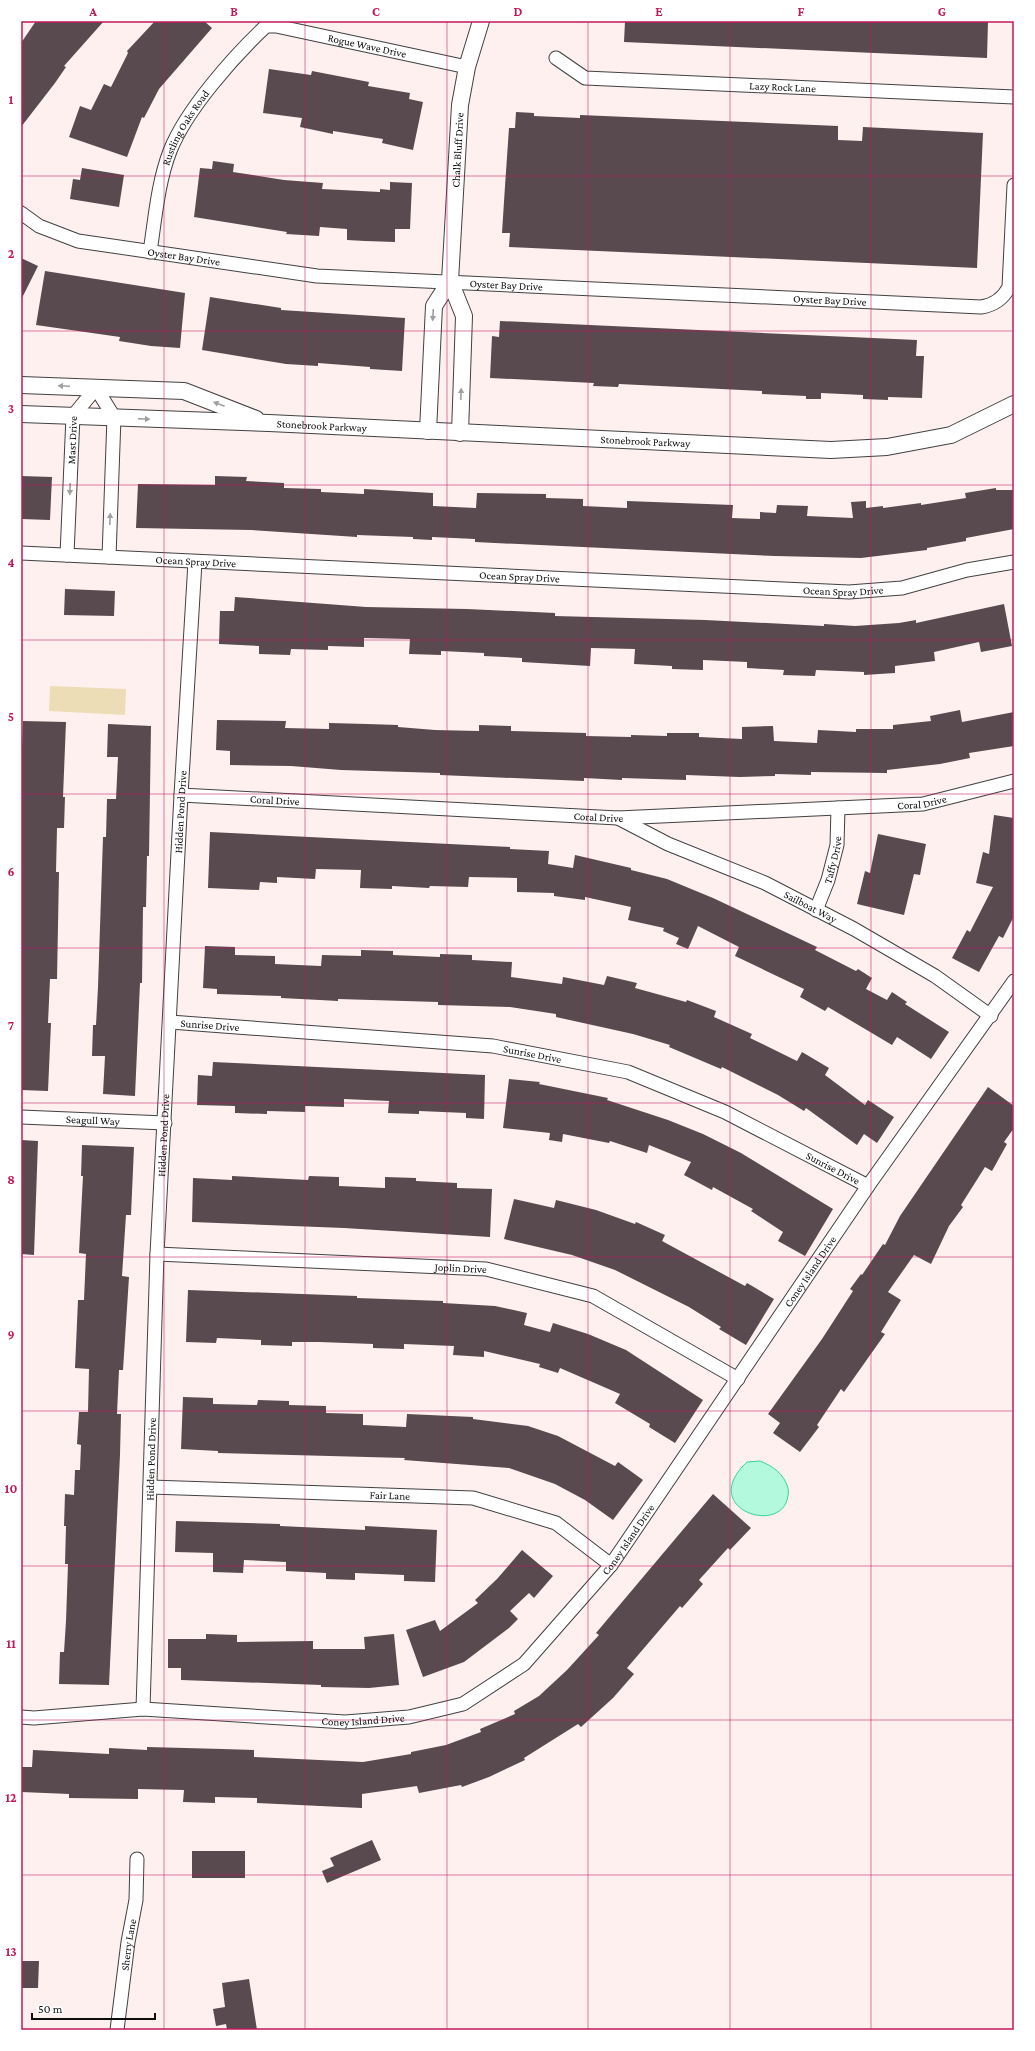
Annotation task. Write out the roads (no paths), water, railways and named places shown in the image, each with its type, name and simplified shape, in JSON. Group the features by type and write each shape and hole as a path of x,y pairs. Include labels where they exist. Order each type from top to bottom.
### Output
{"street":[{"name":"Chalk Bluff Drive","path":"460,433 464,316 450,281 460,105 467,67 481,21"},
{"name":"Rogue Wave Drive","path":"266,26 276,26 467,67"},
{"name":"Rustling Oaks Road","path":"150,252 160,192 170,150 204,94 266,26"},
{"name":"Lazy Rock Lane","path":"556,58 585,78 1014,97"},
{"name":"Oyster Bay Drive","path":"21,212 38,226 78,241 317,276 450,281 981,308 994,304 1000,300 1009,287 1014,186"},
{"name":"Chalk Bluff Drive","path":"428,431 434,306 450,281"},
{"name":"Stonebrook Parkway","path":"21,385 184,391 269,423"},
{"name":"Mast Drive","path":"67,556 73,416 96,388"},
{"path":"96,388 114,417 109,558"},
{"name":"Stonebrook Parkway","path":"21,414 269,423 831,450 887,447 951,435 1014,404"},
{"name":"Ocean Spray Drive","path":"21,553 849,592 902,588 967,570 1014,562"},
{"name":"Hidden Pond Drive","path":"144,1709 157,1254 181,795 195,562"},
{"name":"Coral Drive","path":"181,795 618,818 923,804 1014,781"},
{"name":"Taffy Drive","path":"816,910 828,880 837,845 838,808"},
{"name":"Sailboat Way","path":"618,818 668,844 765,883 816,910 935,976 991,1016"},
{"name":"Coney Island Drive","path":"21,1717 34,1718 144,1709 345,1722 409,1716 463,1704 524,1664 612,1564 868,1186 991,1016 1014,981"},
{"name":"Sunrise Drive","path":"170,1022 494,1046 628,1072 725,1112 868,1186"},
{"name":"Seagull Way","path":"21,1117 165,1123"},
{"name":"Joplin Drive","path":"157,1254 486,1269 593,1296 738,1379"},
{"name":"Fair Lane","path":"150,1487 473,1498 556,1523 612,1564"},
{"name":"Sherry Lane","path":"118,2030 128,1942 136,1900 137,1859"}]}
